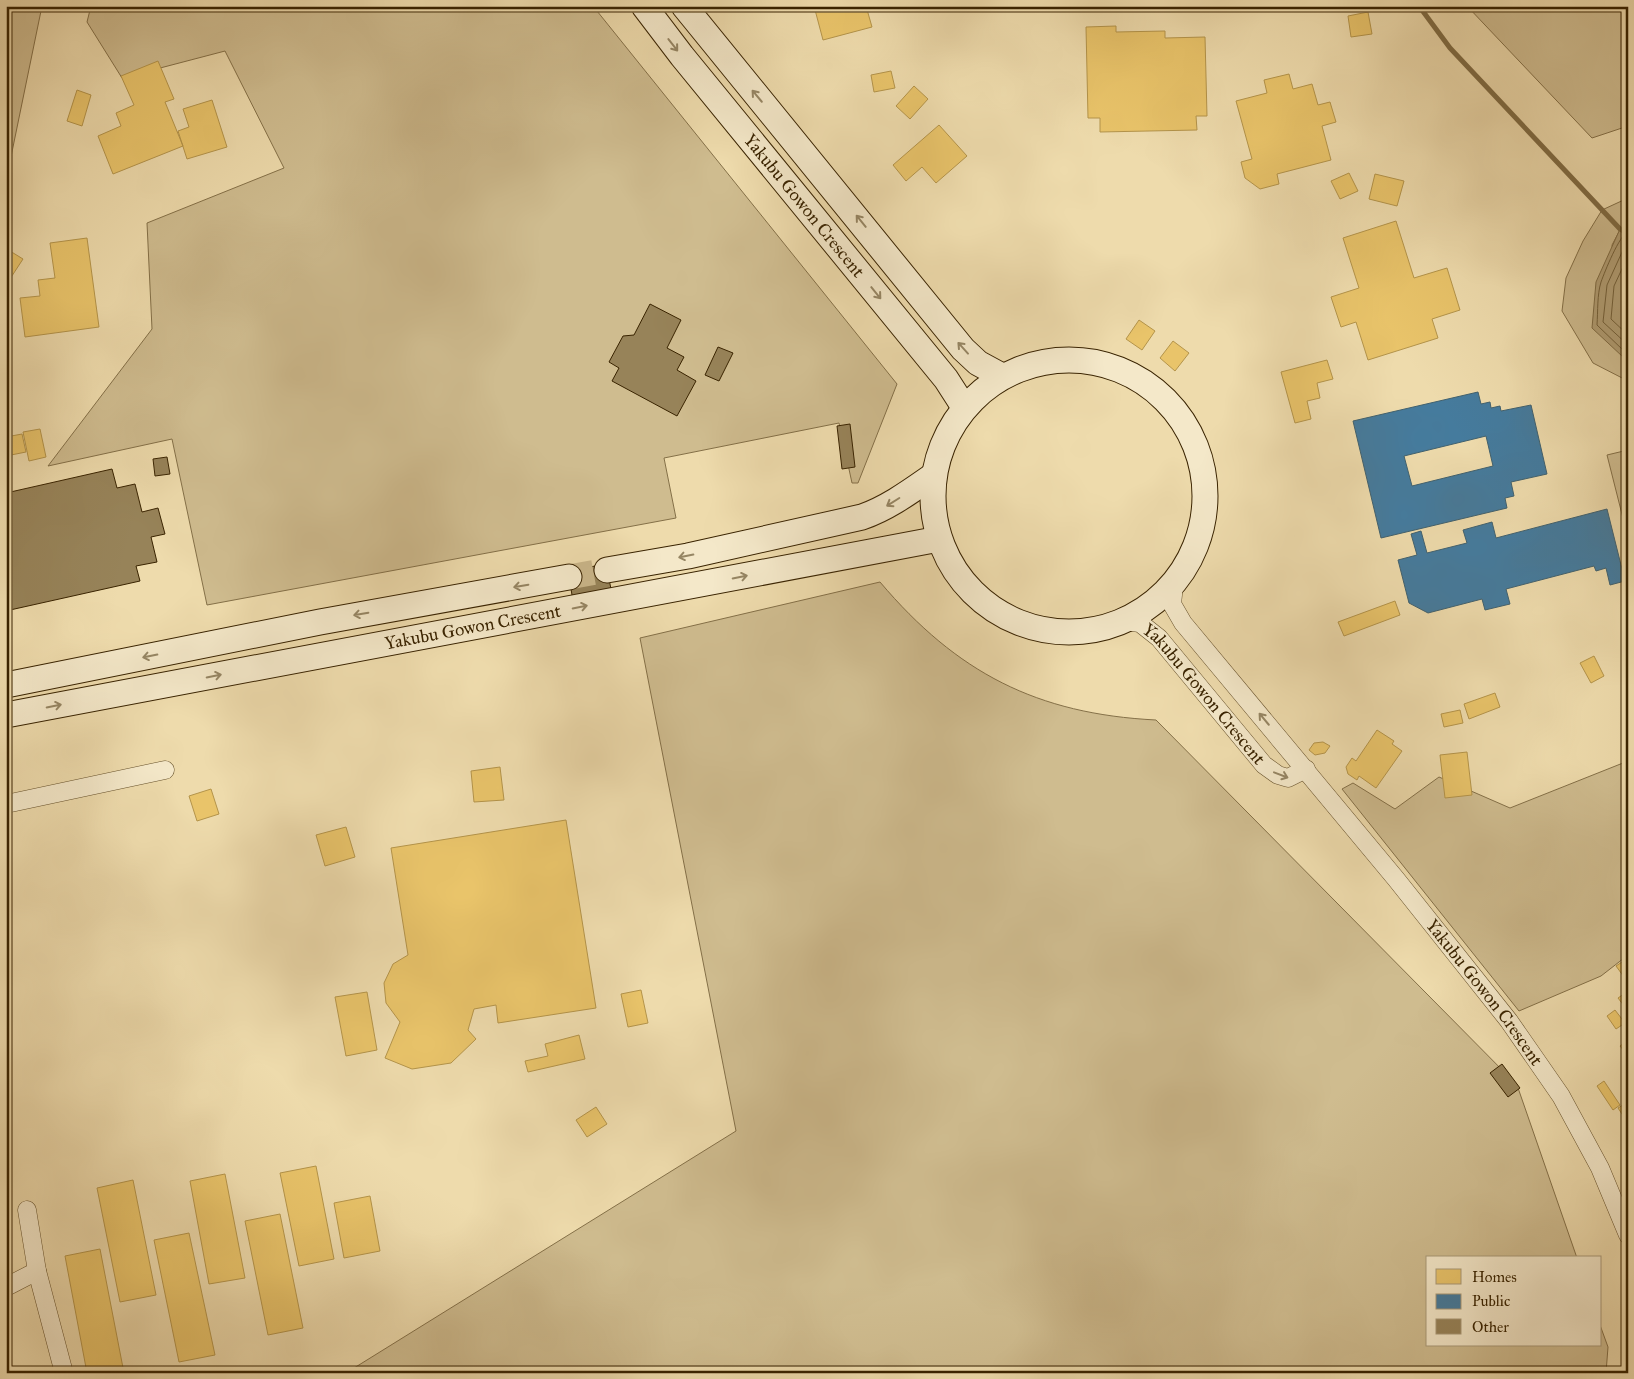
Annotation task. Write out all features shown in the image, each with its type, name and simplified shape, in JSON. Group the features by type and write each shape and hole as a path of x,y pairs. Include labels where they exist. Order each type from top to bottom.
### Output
{"street":[{"name":"Yakubu Gowon Crescent","path":"644,6 682,56 946,379 964,407"},
{"name":"Yakubu Gowon Crescent","path":"684,6 963,349 978,363 1002,376"},
{"path":"1073,359 1110,365 1144,382 1178,413 1200,454 1206,500 1198,546 1174,585 1152,606 1125,621 1089,632 1051,632 1014,621 982,601 956,573 940,539 933,512 934,475 944,439 964,407 981,390 1002,376 1036,363 1073,359"},
{"path":"607,570 688,556 862,517 879,511 934,475"},
{"name":"Yakubu Gowon Crescent","path":"6,716 940,539"},
{"path":"6,684 320,622 569,577"},
{"name":"Yakubu Gowon Crescent","path":"1174,585 1172,604 1183,623 1306,769 1510,1021 1561,1096 1600,1168 1628,1235"},
{"name":"Yakubu Gowon Crescent","path":"1125,621 1140,623 1160,638 1264,766 1278,775 1288,778 1306,769"},
{"path":"6,804 165,770"},
{"path":"27,1210 37,1271 64,1373"},
{"path":"6,1287 37,1271"}],"shaded area":[{"path":"6,6 42,6 6,181"},
{"path":"91,6 593,6 897,384 858,483 852,483 839,423 664,458 676,518 207,605 172,439 48,466 152,329 147,223 284,168 225,51 122,78 87,22"},
{"path":"1467,6 1628,6 1628,126 1592,138"},
{"path":"1628,198 1628,225 1620,230 1612,245 1623,357 1628,357 1628,381 1593,363 1562,311 1566,278 1583,241 1602,210"},
{"path":"1628,450 1628,538 1607,455"},
{"path":"880,582 909,614 939,641 970,664 1002,683 1037,698 1074,709 1113,716 1156,720 1517,1085 1576,1256 1426,1256 1426,1346 1602,1346 1602,1330 1608,1347 1606,1373 346,1373 736,1131 640,638"},
{"path":"1628,761 1628,955 1601,976 1519,1011 1342,789 1353,783 1395,809 1439,777 1510,808"}],"water":[{"path":"1628,225 1628,357 1623,357 1592,328 1596,282 1620,229"}],"building: Homes":[{"path":"814,6 866,6 872,27 823,40"},
{"path":"1368,12 1372,34 1351,37 1348,16"},
{"path":"1116,26 1116,32 1165,31 1165,38 1205,37 1207,116 1196,116 1197,130 1100,132 1100,118 1088,118 1086,27"},
{"path":"158,61 174,99 165,102 183,146 113,174 98,136 121,126 116,113 134,105 121,76"},
{"path":"891,71 895,88 874,92 871,75"},
{"path":"1289,74 1293,89 1312,84 1318,105 1330,102 1336,122 1322,126 1331,160 1277,174 1279,184 1260,189 1245,178 1241,162 1252,159 1236,101 1267,93 1264,80"},
{"path":"914,86 928,99 910,119 896,106"},
{"path":"77,90 91,95 82,126 67,121"},
{"path":"212,100 227,147 187,159 178,131 189,127 183,109"},
{"path":"939,125 967,156 936,183 922,167 906,181 893,165"},
{"path":"1349,173 1358,191 1340,199 1331,181"},
{"path":"1375,174 1404,181 1397,206 1369,199"},
{"path":"1396,221 1414,278 1447,268 1460,310 1432,319 1438,338 1368,360 1356,322 1341,327 1331,297 1359,288 1343,238"},
{"path":"87,238 99,327 25,337 20,298 40,296 38,280 55,278 50,243"},
{"path":"10,251 23,259 6,285 6,256"},
{"path":"1139,320 1155,331 1142,350 1126,339"},
{"path":"1173,341 1189,353 1175,371 1160,358"},
{"path":"1327,360 1333,379 1317,383 1320,398 1307,401 1311,419 1295,423 1281,372"},
{"path":"40,429 46,457 29,461 23,432"},
{"path":"22,434 26,452 6,456 6,437"},
{"path":"1395,601 1400,615 1344,636 1338,622"},
{"path":"1594,656 1604,676 1591,683 1580,663"},
{"path":"1495,693 1500,707 1469,719 1464,704"},
{"path":"1460,710 1463,723 1444,727 1441,714"},
{"path":"1377,730 1394,741 1392,744 1402,751 1376,788 1359,776 1357,780 1348,774 1346,767 1352,758 1356,761"},
{"path":"1323,742 1330,746 1325,753 1315,755 1309,750 1314,743"},
{"path":"1467,752 1472,795 1445,798 1440,755"},
{"path":"500,767 504,800 474,802 471,771"},
{"path":"211,789 219,814 197,821 189,796"},
{"path":"566,820 596,1008 498,1023 496,1005 474,1009 468,1030 476,1039 451,1063 412,1069 385,1058 400,1022 386,1003 384,983 393,964 408,955 391,848"},
{"path":"346,827 355,857 325,866 316,835"},
{"path":"1628,958 1628,974 1624,977 1616,966"},
{"path":"641,990 648,1023 628,1027 621,994"},
{"path":"1628,991 1628,1011 1618,998"},
{"path":"367,992 377,1050 346,1056 335,997"},
{"path":"1615,1010 1625,1023 1616,1029 1607,1016"},
{"path":"579,1035 585,1059 528,1072 525,1061 548,1056 545,1044"},
{"path":"1628,1040 1628,1056 1620,1046"},
{"path":"1604,1081 1620,1105 1613,1110 1597,1086"},
{"path":"1626,1103 1628,1105 1628,1123 1618,1108"},
{"path":"596,1107 607,1124 587,1137 576,1120"},
{"path":"316,1166 334,1259 299,1266 280,1173"},
{"path":"225,1174 245,1278 209,1284 190,1181"},
{"path":"133,1180 156,1295 120,1302 97,1188"},
{"path":"370,1196 380,1251 344,1258 334,1203"},
{"path":"280,1214 303,1328 268,1335 245,1221"},
{"path":"189,1233 215,1355 179,1362 154,1240"},
{"path":"100,1249 124,1373 87,1373 65,1256"}],"building: Public":[{"path":"1478,392 1481,404 1490,402 1491,408 1500,406 1501,411 1531,405 1547,474 1511,482 1514,496 1505,498 1507,508 1381,538 1353,421","holes":["1486,436 1493,466 1412,486 1404,456"]},
{"path":"1607,509 1625,581 1610,585 1606,568 1596,571 1594,566 1506,589 1510,604 1485,610 1482,599 1428,613 1409,603 1398,560 1417,555 1411,534 1421,531 1427,553 1467,543 1463,530 1492,522 1496,538"}],"building: Other":[{"path":"650,304 681,320 667,348 684,357 677,370 696,381 677,416 612,381 619,368 609,362 623,336 634,335"},
{"path":"718,347 733,353 719,381 705,375"},
{"path":"850,424 855,467 842,469 837,426"},
{"path":"167,457 170,474 155,476 153,459"},
{"path":"112,469 117,488 135,484 142,512 158,508 165,534 151,537 157,562 136,566 140,581 10,610 6,593 6,493"},
{"path":"606,564 612,594 573,601 568,571"},
{"path":"1502,1064 1520,1088 1508,1097 1490,1073"}],"waterway":[{"path":"1419,6 1450,48 1620,229 1628,234"}],"tunnel":[{"path":"569,577 607,570"}]}
